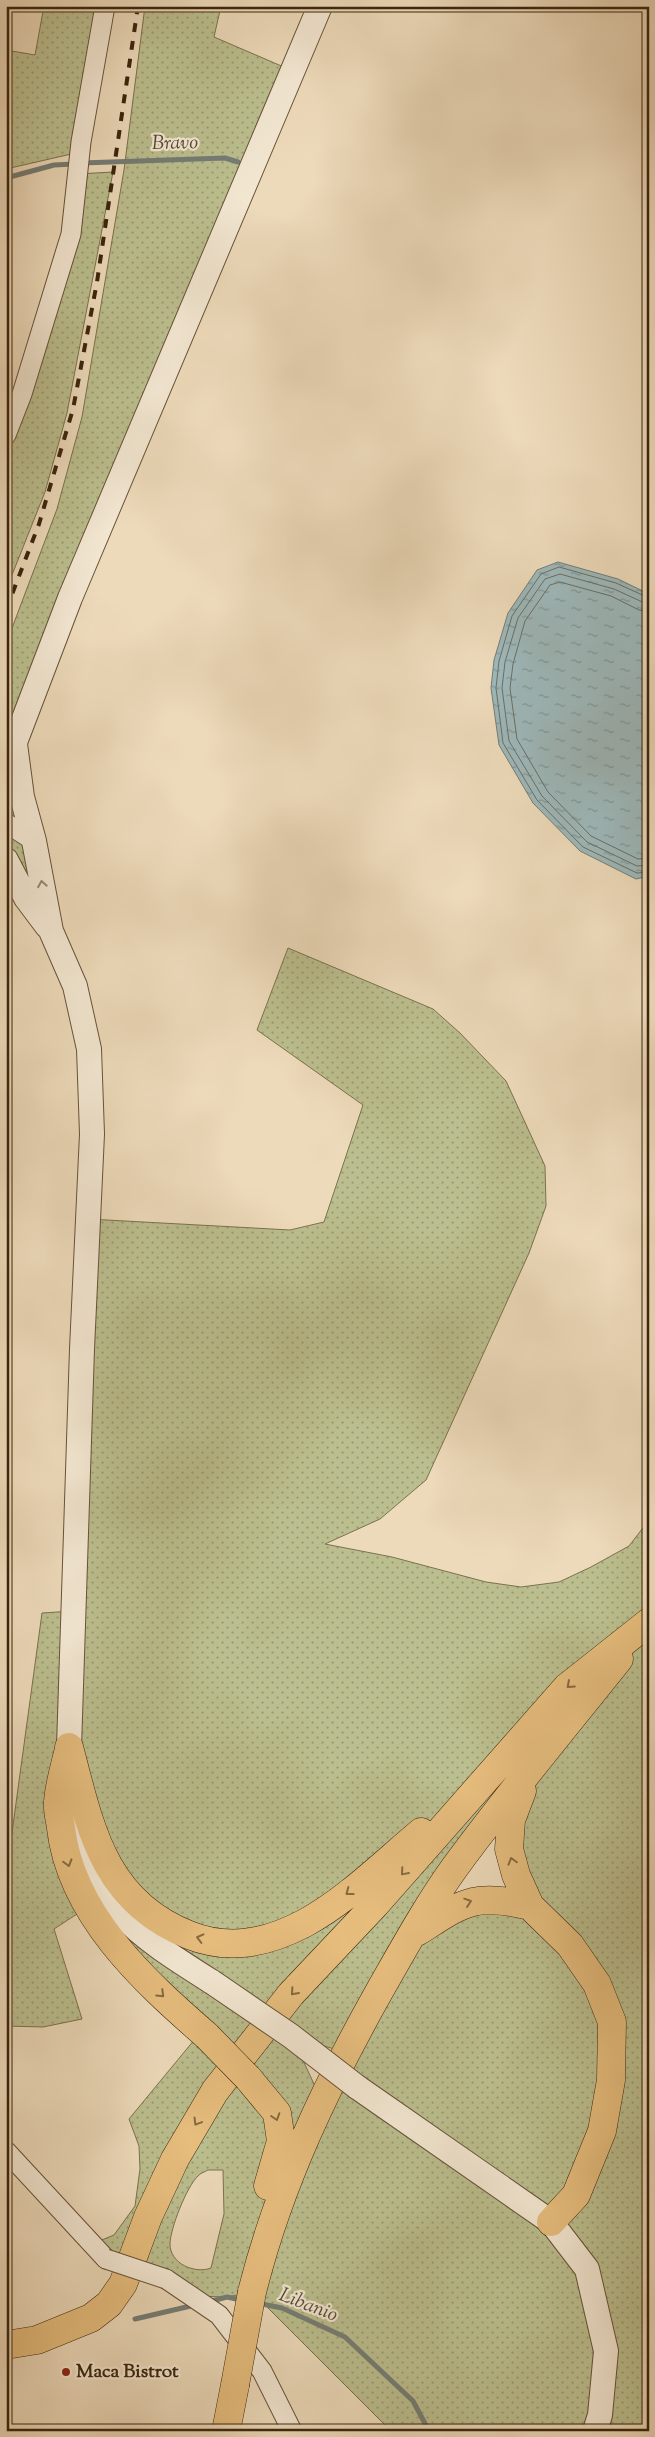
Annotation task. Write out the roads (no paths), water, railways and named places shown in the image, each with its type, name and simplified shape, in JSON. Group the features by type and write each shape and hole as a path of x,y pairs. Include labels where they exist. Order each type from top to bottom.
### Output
{"main road":[{"path":"226,2431 252,2292 265,2240 299,2149 345,2052 411,1935 454,1868 531,1768 649,1623"},
{"path":"6,2345 37,2340 91,2318 110,2304 123,2284 148,2217 174,2159 215,2091 291,1994 375,1905 567,1687 649,1623"},
{"path":"69,1746 88,1820 111,1869 129,1896 148,1914 170,1927 200,1939 246,1945 282,1934 306,1922 349,1893 482,1784"},
{"path":"69,1746 58,1803 63,1845 72,1878 95,1916 131,1965 207,2036 248,2078 277,2113 281,2141 260,2215 265,2240"},
{"path":"531,1768 511,1820 509,1849 516,1874 530,1906 570,1944 598,1984 612,2022 612,2080 602,2131 576,2195 551,2222"},
{"path":"411,1935 458,1906 479,1899 505,1900 530,1906"}],"street":[{"path":"6,435 22,394 71,234 80,152 105,6"},
{"path":"320,6 70,598 8,760 22,797 34,841 51,932 76,986 89,1049 92,1134 81,1368 69,1746 72,1805 76,1831 86,1861 99,1888 118,1914 159,1948 291,2036 357,2087 551,2222 587,2269 600,2318 606,2351 600,2416 595,2431"},
{"path":"6,823 34,841"},
{"path":"6,860 16,895 51,932"},
{"path":"6,2151 106,2259 166,2279 219,2315 262,2370 292,2431"}],"water":[{"path":"558,562 618,579 649,594 649,876 636,879 580,851 533,803 499,745 491,688 494,660 508,613 537,570"}],"waterway":[{"name":"Bravo","path":"82,163 225,158 238,162"},
{"name":"Bravo","path":"6,178 54,165 74,164"},
{"name":"Libanio","path":"208,2302 227,2297 241,2300"},
{"name":"Libanio","path":"257,2303 282,2308 345,2337 413,2401 429,2431"},
{"name":"Libanio","path":"135,2319 195,2305"}],"railway":[{"path":"6,610 39,524 73,409 97,282 138,6"}],"place":[{"name":"Maca Bistrot","path":"66,2372"}]}
